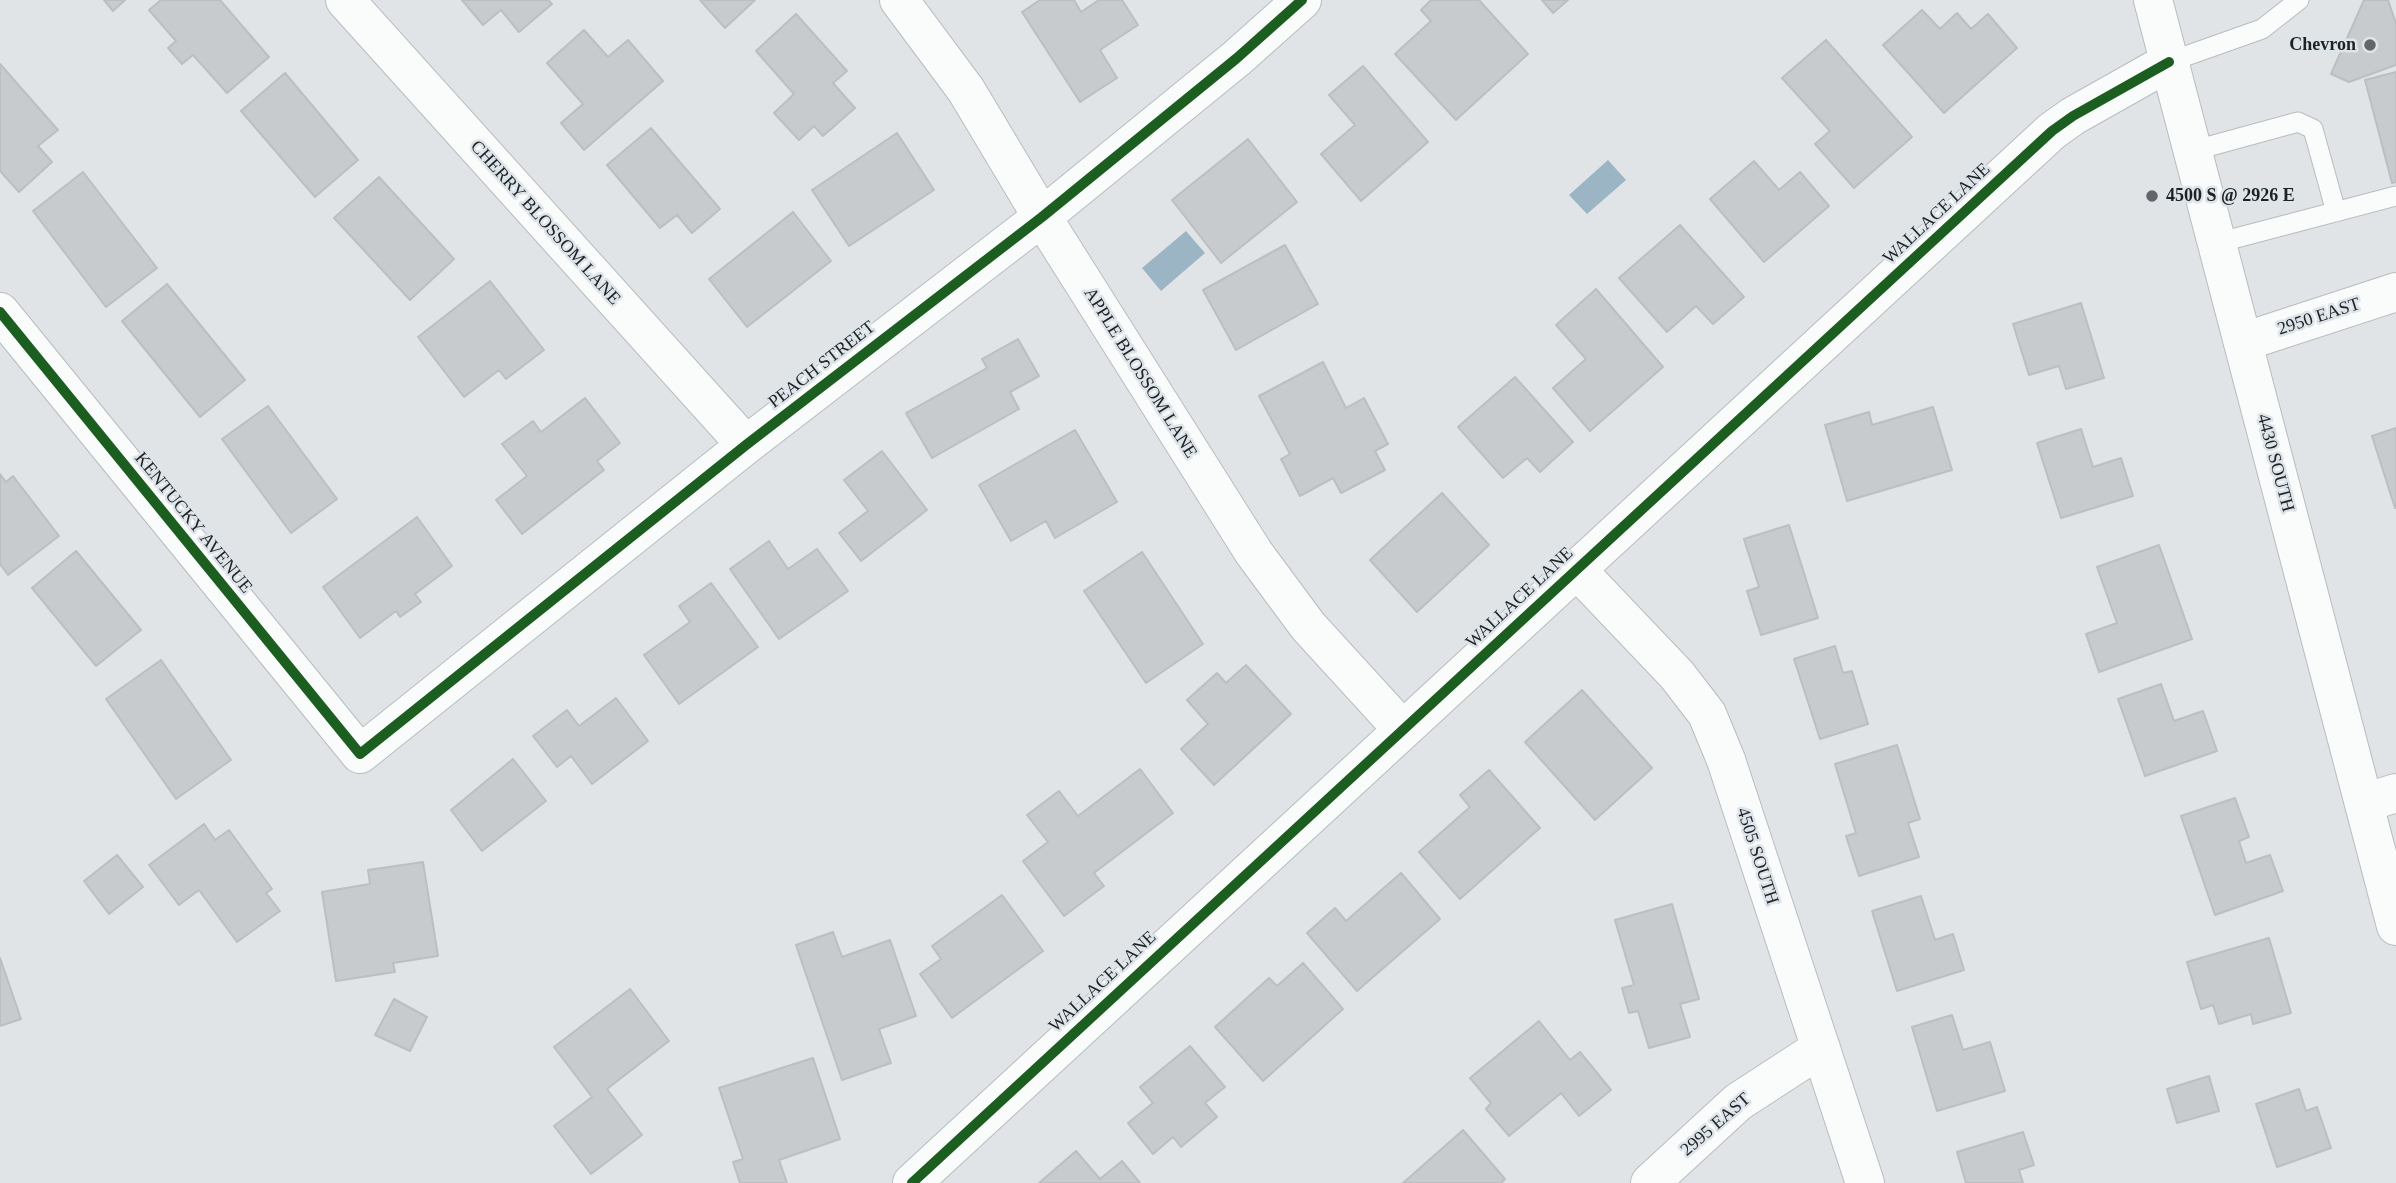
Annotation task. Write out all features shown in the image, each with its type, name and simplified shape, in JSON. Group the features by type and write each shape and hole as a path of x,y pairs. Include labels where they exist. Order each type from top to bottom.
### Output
{"street":[{"name":"CHERRY BLOSSOM LANE","path":"345,0 746,445"},
{"name":"APPLE BLOSSOM LANE","path":"900,0 966,90 1042,217 1254,553 1308,626 1403,730"},
{"name":"PEACH STREET","path":"360,754 746,445 1042,217 1237,58 1302,0"},
{"name":"4430 SOUTH","path":"2153,0 2243,342 2380,798 2396,926"},
{"name":"WALLACE LANE","path":"912,1183 2052,131 2073,116 2169,62"},
{"name":"2950 EAST","path":"2243,342 2396,292"},
{"name":"KENTUCKY AVENUE","path":"0,312 360,754"},
{"name":"4505 SOUTH","path":"1577,570 1677,675 1707,714 1726,760 1865,1183"},
{"name":"2995 EAST","path":"1650,1183 1738,1102 1821,1048"}],"lane":[{"path":"2169,62 2262,29 2279,7 2299,0"},
{"path":"2192,151 2298,122 2313,129 2336,212"},
{"path":"2217,243 2396,197"}],"water":[{"path":"1608,160 1626,180 1587,214 1569,195"},
{"path":"1186,231 1205,253 1161,291 1142,268"}],"building":[{"path":"104,0 125,0 113,11"},
{"path":"161,0 220,0 269,57 227,93 193,55 182,64 168,48 176,41 149,10"},
{"path":"462,0 548,0 552,4 519,32 501,10 483,25"},
{"path":"700,0 755,0 725,28"},
{"path":"1040,0 1074,0 1081,12 1099,0 1122,0 1138,25 1100,50 1117,78 1080,102 1022,12"},
{"path":"1431,0 1479,0 1528,54 1456,120 1395,54 1431,21 1421,10"},
{"path":"1542,0 1568,0 1553,13"},
{"name":"Chevron","path":"2364,0 2388,0 2396,24 2396,65 2349,82 2331,74"},
{"path":"1922,10 1940,29 1957,13 1971,29 1988,14 2017,48 1944,113 1883,45"},
{"path":"796,14 847,71 833,83 855,108 823,136 814,126 799,140 774,113 794,94 756,51"},
{"path":"584,30 608,57 628,40 663,81 584,150 561,123 583,104 547,63"},
{"path":"1826,40 1912,137 1854,188 1815,144 1830,131 1782,78"},
{"path":"0,64 58,130 38,146 52,162 19,192 0,171"},
{"path":"1363,66 1428,142 1361,201 1321,154 1355,125 1329,95"},
{"path":"2396,72 2396,182 2392,183 2365,80"},
{"path":"285,73 358,160 315,197 241,111"},
{"path":"651,128 720,209 692,233 677,215 660,228 607,165"},
{"path":"897,133 934,190 849,246 812,190"},
{"path":"1248,139 1297,202 1221,263 1172,200"},
{"path":"1754,161 1779,190 1800,172 1829,206 1764,262 1710,199"},
{"path":"83,172 157,268 106,307 33,211"},
{"path":"379,177 454,259 410,300 334,218"},
{"path":"793,212 831,261 747,327 709,279"},
{"path":"1680,225 1744,297 1713,324 1696,306 1667,332 1619,278"},
{"path":"1285,245 1318,304 1236,350 1203,290"},
{"path":"490,281 544,350 506,379 499,370 464,397 418,337"},
{"path":"167,284 245,380 200,417 122,321"},
{"path":"1596,289 1663,367 1590,431 1553,388 1586,359 1556,325"},
{"path":"2081,303 2104,378 2066,389 2059,366 2029,375 2013,324"},
{"path":"1018,339 1039,376 1010,392 1019,409 932,458 906,413 987,368 982,359"},
{"path":"1323,362 1346,408 1364,398 1388,444 1375,451 1385,470 1341,493 1333,478 1300,496 1281,459 1290,454 1259,396"},
{"path":"1515,377 1573,442 1540,472 1527,458 1503,478 1458,427"},
{"path":"585,398 620,443 597,461 604,470 522,534 496,500 527,476 502,444 533,421 541,432"},
{"path":"268,406 337,499 291,533 222,439"},
{"path":"1933,407 1952,470 1847,501 1825,425 1869,412 1872,425"},
{"path":"2396,428 2396,508 2395,508 2372,436"},
{"path":"2081,429 2093,467 2121,458 2133,496 2061,518 2037,443"},
{"path":"1075,430 1117,502 1055,538 1046,521 1011,541 979,485"},
{"path":"882,451 927,510 861,561 839,533 868,511 844,480"},
{"path":"0,474 6,482 13,476 59,536 8,575 0,564"},
{"path":"1442,493 1489,545 1417,612 1370,560"},
{"path":"417,517 452,566 415,594 421,602 400,617 396,611 360,638 323,587"},
{"path":"1789,525 1818,618 1761,635 1747,591 1759,587 1744,539"},
{"path":"769,541 788,569 817,549 848,591 779,639 730,569"},
{"path":"2159,545 2192,639 2099,672 2086,634 2117,623 2097,567"},
{"path":"76,551 141,630 96,666 32,588"},
{"path":"1142,552 1203,644 1146,683 1084,591"},
{"path":"711,583 758,647 679,704 644,655 690,622 679,606"},
{"path":"1835,646 1843,673 1852,671 1868,724 1820,739 1794,659"},
{"path":"161,660 231,760 176,799 106,699"},
{"path":"1246,665 1291,714 1214,785 1181,749 1208,724 1187,700 1217,673 1226,683"},
{"path":"2161,684 2174,721 2203,711 2217,751 2145,776 2118,699"},
{"path":"1582,690 1652,768 1595,820 1525,742"},
{"path":"616,698 648,741 592,784 571,756 557,767 533,736 567,710 579,726"},
{"path":"1897,745 1920,819 1908,823 1919,857 1859,876 1846,836 1856,833 1835,764"},
{"path":"513,759 546,801 482,851 451,810"},
{"path":"1140,769 1173,813 1094,873 1104,886 1064,916 1023,861 1048,842 1027,815 1059,791 1078,816"},
{"path":"1489,770 1540,828 1460,899 1419,852 1470,807 1460,795"},
{"path":"2235,798 2249,837 2239,841 2246,863 2270,855 2283,891 2215,915 2181,816"},
{"path":"204,824 215,840 229,830 272,889 266,893 280,911 237,942 199,890 179,905 149,865"},
{"path":"117,855 143,887 109,914 84,881"},
{"path":"423,862 438,956 393,963 395,972 336,981 322,892 370,884 368,870"},
{"path":"1401,873 1440,919 1357,991 1307,933 1335,908 1346,921"},
{"path":"1002,895 1043,951 952,1018 920,974 941,959 932,946"},
{"path":"1921,896 1935,940 1953,934 1964,970 1897,991 1872,911"},
{"path":"1672,904 1699,999 1680,1004 1690,1037 1649,1048 1638,1011 1629,1013 1622,988 1634,985 1615,920"},
{"path":"833,932 842,957 890,940 916,1016 879,1029 891,1063 842,1080 796,945"},
{"path":"2269,938 2291,1013 2253,1024 2251,1014 2219,1024 2213,1005 2201,1009 2187,962"},
{"path":"0,958 21,1019 0,1026"},
{"path":"1303,963 1343,1009 1263,1081 1215,1027 1269,978 1277,986"},
{"path":"630,989 669,1041 607,1089 642,1135 591,1174 554,1126 592,1097 554,1047"},
{"path":"394,999 427,1017 410,1051 375,1035"},
{"path":"1952,1015 1963,1050 1990,1042 2005,1091 1937,1111 1912,1027"},
{"path":"1539,1021 1570,1060 1580,1052 1611,1090 1579,1116 1561,1093 1509,1136 1486,1109 1491,1103 1470,1078"},
{"path":"1190,1046 1225,1087 1205,1103 1217,1117 1181,1147 1173,1137 1153,1154 1128,1123 1153,1103 1140,1087"},
{"path":"813,1058 840,1139 779,1160 787,1183 740,1183 733,1162 743,1159 719,1088"},
{"path":"2209,1076 2219,1111 2177,1123 2167,1089"},
{"path":"2299,1089 2306,1111 2317,1107 2331,1148 2277,1167 2256,1104"},
{"path":"1463,1130 1505,1179 1501,1183 1403,1183"},
{"path":"2023,1132 2034,1165 2019,1170 2023,1183 1966,1183 1957,1152"},
{"path":"1076,1151 1100,1179 1122,1161 1140,1183 1039,1183"}],"cycle path":[{"path":"0,312 360,754 746,445 1042,217 1237,58 1302,0"},
{"path":"912,1183 2052,131 2073,116 2169,62"}],"place":[{"name":"Chevron","path":"2370,45"},
{"name":"4500 S @ 2926 E","path":"2152,196"}]}
